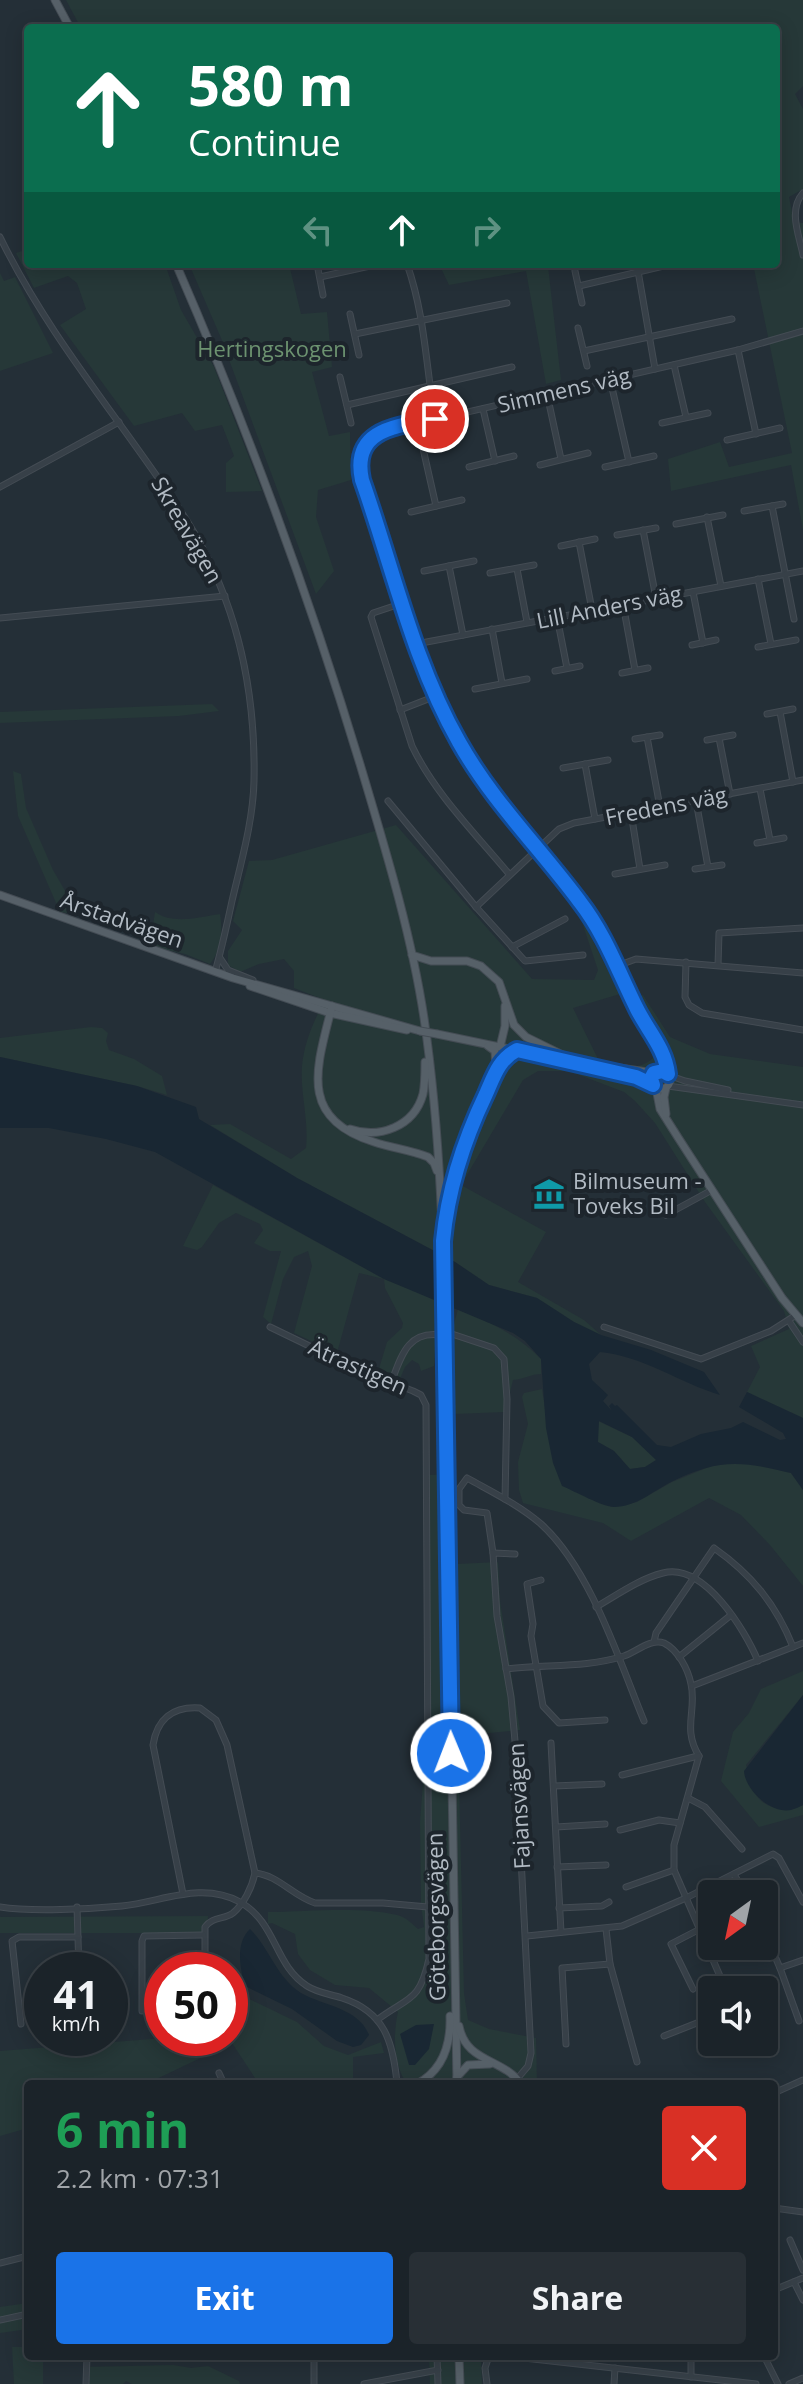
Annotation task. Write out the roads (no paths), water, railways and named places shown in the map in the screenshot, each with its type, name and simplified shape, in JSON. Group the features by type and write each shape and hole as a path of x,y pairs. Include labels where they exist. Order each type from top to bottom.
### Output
{"main road":[{"path":"55,0 68,24"},
{"path":"178,268 204,328 334,676 389,858 412,955 428,1048 443,1244"},
{"name":"Årstadvägen","path":"0,895 278,997 387,1027 576,1062 636,1077 654,1087"},
{"path":"412,955 431,961 467,961 481,966 499,982 519,1032 576,1062"},
{"name":"Årstadvägen","path":"233,978 266,986 331,1010"},
{"path":"500,1047 505,1026 505,1002"},
{"path":"331,1010 316,1083 329,1118 355,1136 428,1157 436,1167 440,1189"},
{"path":"477,1042 495,1051 495,1075"},
{"path":"341,1126 365,1133 381,1132 395,1128 409,1117 422,1095 428,1048"},
{"path":"443,1244 456,1164 504,1058 517,1050"},
{"name":"Årstadvägen","path":"576,1062 655,1072"},
{"path":"666,1116 664,1097 670,1081 668,1074 655,1072 651,1079 658,1103 666,1116 712,1190 775,1288 803,1323"},
{"path":"654,1087 667,1087"},
{"name":"Göteborgsvägen","path":"443,1244 457,2080"},
{"path":"454,1955 458,1959 459,2017 463,2041 471,2051 491,2064"},
{"path":"422,2080 436,2069 447,2048 450,1991 455,1983"},
{"path":"457,2080 468,2065 491,2064 506,2068 518,2080"},
{"path":"459,2360 460,2384"}],"street":[{"path":"803,193 796,204 795,213 803,255"},
{"name":"Skreavägen","path":"0,237 50,327 191,527 225,596 246,674 253,735 254,782 248,829 215,972"},
{"path":"318,268 323,295"},
{"path":"320,277 361,268"},
{"path":"408,268 423,321 435,419"},
{"path":"579,286 653,268"},
{"path":"575,271 582,303"},
{"path":"638,271 655,369"},
{"path":"355,334 507,303"},
{"path":"350,314 359,355"},
{"path":"584,351 732,319"},
{"path":"578,328 587,366"},
{"name":"Simmens väg","path":"403,603 362,480 359,457 368,440 377,434 417,422 738,350 803,331"},
{"path":"738,350 756,434"},
{"path":"674,365 686,417"},
{"path":"347,405 512,367"},
{"path":"340,377 351,423"},
{"path":"610,379 629,462"},
{"path":"547,394 561,459"},
{"path":"483,409 495,461"},
{"path":"662,423 708,413"},
{"path":"0,487 119,422"},
{"path":"417,422 436,506"},
{"path":"727,440 780,428"},
{"path":"540,465 588,453"},
{"path":"469,467 514,456"},
{"path":"605,467 654,456"},
{"path":"411,512 462,500"},
{"path":"744,511 783,504"},
{"path":"772,506 794,619"},
{"path":"676,524 723,515"},
{"path":"707,517 721,586"},
{"path":"617,535 656,528"},
{"path":"643,530 656,598"},
{"path":"561,546 595,539"},
{"path":"579,542 592,610"},
{"path":"424,571 474,561"},
{"path":"490,573 534,565"},
{"path":"449,566 463,635"},
{"path":"517,569 527,622"},
{"name":"Lill Anders väg","path":"416,644 803,571"},
{"path":"758,579 771,644"},
{"path":"693,592 703,643"},
{"path":"0,618 225,596"},
{"path":"509,874 426,774 412,746 400,710 371,617 373,613 403,603 436,696 476,770 595,923 666,1060 668,1074 685,1081 803,1105"},
{"path":"623,604 635,670"},
{"path":"557,617 567,668"},
{"path":"492,629 502,683"},
{"path":"692,645 716,640"},
{"path":"758,647 796,640"},
{"path":"555,671 580,666"},
{"path":"622,673 648,668"},
{"path":"475,689 527,679"},
{"path":"400,710 436,696"},
{"path":"767,714 793,709"},
{"path":"780,712 793,782"},
{"path":"635,739 660,735"},
{"path":"707,740 733,735"},
{"path":"647,737 660,807"},
{"path":"719,738 730,794"},
{"path":"563,768 608,760"},
{"path":"585,764 595,819"},
{"name":"Fredens väg","path":"476,907 559,829 595,819 803,780"},
{"path":"760,789 770,840"},
{"path":"388,801 525,961 583,955"},
{"path":"696,801 708,867"},
{"path":"631,813 640,869"},
{"path":"757,843 784,838"},
{"path":"615,874 665,865"},
{"path":"695,869 722,865"},
{"path":"512,947 565,919"},
{"path":"718,965 719,933 803,928"},
{"path":"220,957 228,970 266,986"},
{"path":"617,966 636,959 803,973"},
{"path":"686,962 685,997 695,1010 713,1016 803,1030"},
{"path":"655,1072 661,1059 660,1048"},
{"path":"667,1087 756,1097"},
{"path":"666,1215 712,1190"},
{"path":"604,1327 696,1359 749,1341 796,1315"},
{"path":"789,1321 803,1342"},
{"name":"Ätrastigen","path":"270,1327 359,1370 421,1395 426,1405 429,1959 414,1998 377,2020"},
{"path":"391,1383 403,1353 415,1339 427,1334 440,1335"},
{"path":"452,1334 494,1348 504,1359 507,1399 505,1499 541,1525 561,1547 596,1607 644,1721"},
{"name":"Fajansvägen","path":"505,1499 467,1478 459,1489 459,1505 464,1510 487,1513 497,1616 514,1729 531,2053 520,2080"},
{"path":"654,1642 656,1633 714,1548 752,1579 779,1615 793,1647"},
{"path":"493,1553 515,1554"},
{"path":"596,1607 643,1580 666,1572 677,1572 718,1597 749,1640 758,1661"},
{"path":"541,1580 527,1584 535,1665 543,1706 559,1723 605,1720"},
{"path":"679,1657 732,1615"},
{"path":"506,1669 588,1663 618,1657 654,1642 665,1644 679,1657 692,1686 690,1733 699,1756 674,1845 674,1870 698,1925"},
{"path":"692,1686 803,1643"},
{"path":"183,1894 153,1745 161,1721 177,1709 200,1708 216,1720 233,1767 255,1873 252,1886 233,1913 208,1923 204,1935 204,1952"},
{"path":"551,1743 561,1932"},
{"path":"622,1775 699,1756"},
{"path":"554,1786 602,1784"},
{"path":"688,1798 705,1807 742,1849"},
{"path":"620,1830 659,1820 680,1823"},
{"path":"556,1827 605,1824"},
{"path":"527,1936 606,1929 634,1921 773,1854 779,1858 803,1902"},
{"path":"557,1867 606,1865"},
{"path":"626,1887 674,1870"},
{"path":"255,1873 266,1875 315,1903 383,1903 428,1907"},
{"path":"734,1874 737,1880"},
{"path":"0,1907 125,1906 183,1894 215,1893 241,1903 264,1921 296,1978 315,1990 355,2004 377,2020 391,2043 396,2080"},
{"path":"559,1908 602,1906 609,1902"},
{"path":"77,1907 78,1952"},
{"path":"606,1929 610,1964 637,2062"},
{"path":"693,1989 671,1944 698,1930"},
{"path":"142,2011 141,1951 144,1936 204,1935"},
{"path":"21,2024 12,1941 19,1937 78,1937"},
{"path":"777,1960 799,2021"},
{"path":"780,1968 803,1960"},
{"path":"566,2044 562,1968 610,1964"},
{"path":"664,2036 698,2023"},
{"path":"219,2073 222,2080"},
{"path":"778,2091 803,2080"},
{"path":"778,2208 803,2212"},
{"path":"790,2240 803,2270"},
{"path":"0,2262 24,2257"},
{"path":"778,2288 803,2278"},
{"path":"794,2282 803,2300"},
{"path":"0,2320 24,2315"},
{"path":"86,2384 87,2360"},
{"path":"314,2360 314,2384"},
{"path":"437,2360 438,2384"},
{"path":"487,2384 485,2368 488,2360"},
{"path":"542,2360 756,2384"},
{"path":"691,2360 691,2377"},
{"path":"766,2360 778,2384"},
{"path":"614,2384 615,2368"},
{"path":"364,2384 438,2370"},
{"path":"681,2376 681,2384"},
{"path":"789,2384 803,2378"}],"water":[{"path":"0,1057 137,1086 196,1107 199,1119 297,1178 455,1262 489,1285 537,1298 601,1335 651,1350 704,1372 720,1395 616,1355 600,1352 589,1364 592,1380 608,1395 603,1401 612,1411 609,1406 612,1403 617,1405 657,1445 671,1447 701,1434 731,1428 743,1422 780,1440 786,1439 783,1433 739,1407 747,1392 803,1418 803,1490 791,1473 730,1464 688,1474 622,1506 609,1506 588,1498 562,1486 553,1463 546,1428 541,1359 513,1333 384,1279 155,1152 49,1128 0,1128","holes":["599,1421 632,1437 656,1460 645,1467 630,1469 614,1451 598,1442"]},
{"path":"803,1695 803,1805 783,1810 768,1804 754,1793 744,1771"},
{"path":"250,1929 279,1971 301,1993 357,2019 369,2035 361,2045 353,2047 337,2041 292,2009 248,1987 248,1952 241,1952 245,1935"},
{"path":"434,2024 429,2049 415,2065 409,2065 400,2034 416,2025"}],"place":[{"name":"Bilmuseum - Toveks Bil","path":"549,1194"}],"park label":[{"name":"Hertingskogen","path":"272,349"}]}
